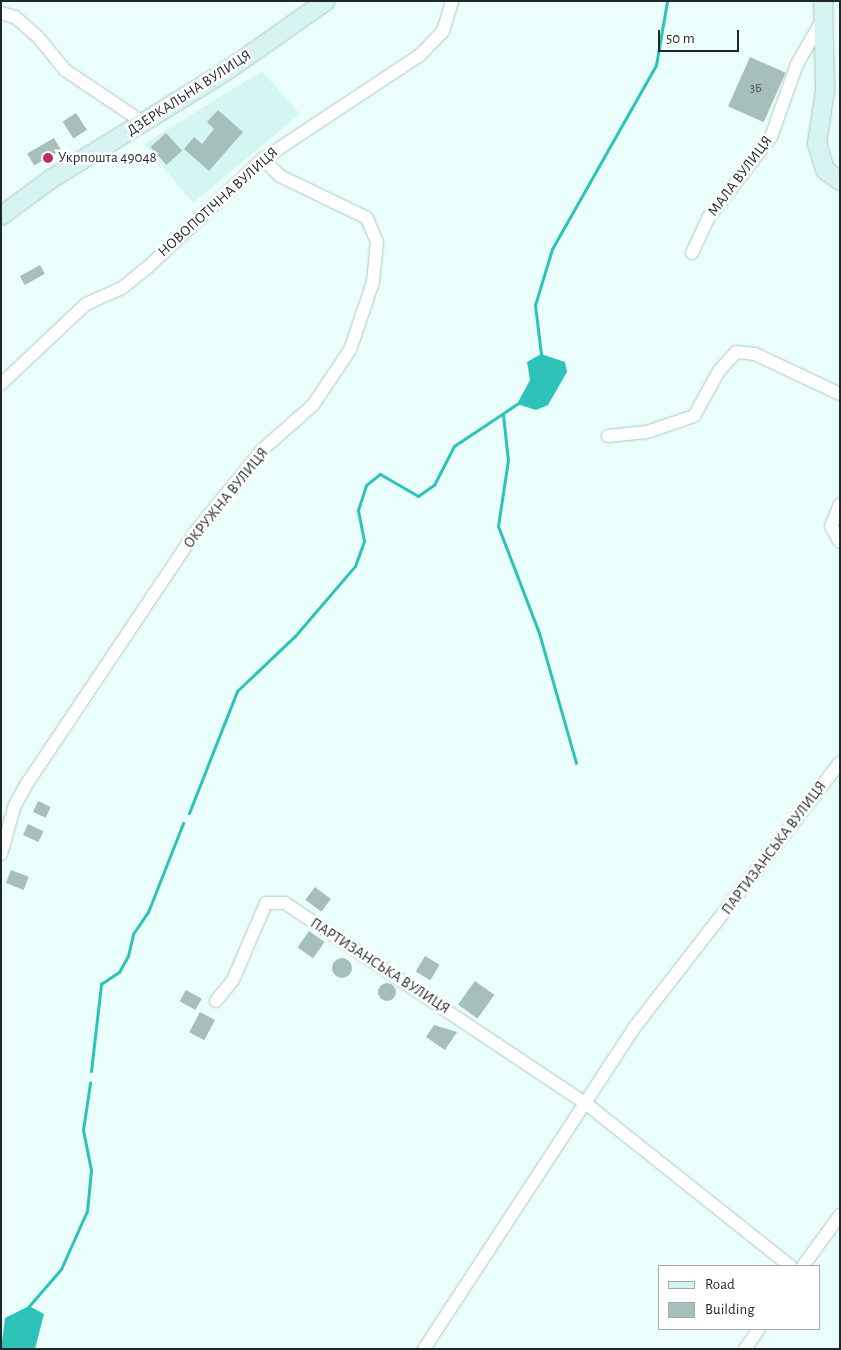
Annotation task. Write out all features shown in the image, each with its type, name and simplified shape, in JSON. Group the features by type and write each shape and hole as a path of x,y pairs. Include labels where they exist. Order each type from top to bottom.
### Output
{"street":[{"name":"ДЗЕРКАЛЬНА ВУЛИЦЯ","path":"1,216 51,179 144,123 326,1"},
{"name":"НОВОПОТІЧНА ВУЛИЦЯ","path":"1,384 86,304 122,288 149,266 263,159 420,55 442,31 452,1"},
{"path":"823,9 825,91 817,142 825,170 840,181"},
{"name":"МАЛА ВУЛИЦЯ","path":"692,253 709,218 771,137 797,64 823,9"},
{"path":"1,13 15,17 38,36 65,70 144,123"},
{"name":"ОКРУЖНА ВУЛИЦЯ","path":"1,854 15,805 28,782 197,530 262,450 313,405 353,342 373,282 376,242 367,218 280,176 263,159"},
{"path":"608,436 647,432 694,416 719,371 736,352 755,354 840,394"},
{"path":"840,504 831,526 840,542"},
{"name":"ПАРТИЗАНСЬКА ВУЛИЦЯ","path":"424,1349 634,1028 840,762"},
{"name":"ПАРТИЗАНСЬКА ВУЛИЦЯ","path":"216,1002 233,980 259,914 266,903 276,900 584,1103 789,1265"},
{"path":"804,1265 840,1215"},
{"path":"745,1349 758,1330"}],"shaded area":[{"path":"262,71 300,114 193,203 144,144"}],"water":[{"path":"541,354 565,362 567,372 548,405 536,410 517,404 530,380 527,362"},
{"path":"29,1306 44,1314 35,1349 1,1349 5,1318"}],"building":[{"path":"750,57 786,73 764,122 728,106"},
{"path":"218,110 243,132 209,171 184,149 194,137 202,144 214,129 207,122"},
{"path":"76,113 87,130 73,138 63,122"},
{"path":"166,133 182,151 166,165 150,147"},
{"path":"54,138 61,150 34,166 27,154"},
{"path":"40,265 45,274 25,285 20,276"},
{"path":"38,801 51,807 46,818 33,812"},
{"path":"28,824 43,831 38,842 23,835"},
{"path":"11,870 29,877 24,890 6,883"},
{"path":"315,887 331,899 321,912 305,900"},
{"path":"309,931 325,942 313,958 298,947"},
{"path":"425,956 440,965 430,980 416,971"},
{"path":"342,958 349,961 352,968 349,975 342,978 335,975 332,968 335,961"},
{"path":"475,981 494,995 477,1019 458,1004"},
{"path":"387,983 393,986 396,992 393,998 387,1001 381,998 378,992 381,986"},
{"path":"186,990 202,999 195,1010 180,1001"},
{"path":"200,1012 215,1020 204,1040 189,1032"},
{"path":"434,1025 457,1032 445,1050 426,1037"}],"waterway":[{"path":"541,354 535,305 552,249 656,65 667,1"},
{"path":"189,813 237,691 295,636 355,566 364,541 358,510 366,485 380,474 418,496 434,485 454,446 517,404"},
{"path":"503,415 508,460 498,526 539,633 576,763"},
{"path":"91,1071 101,984 119,972 128,956 133,934 148,912 183,823"},
{"path":"29,1306 61,1269 87,1211 91,1170 83,1130 90,1083"}],"place":[{"name":"Укрпошта 49048","path":"48,158"}]}
